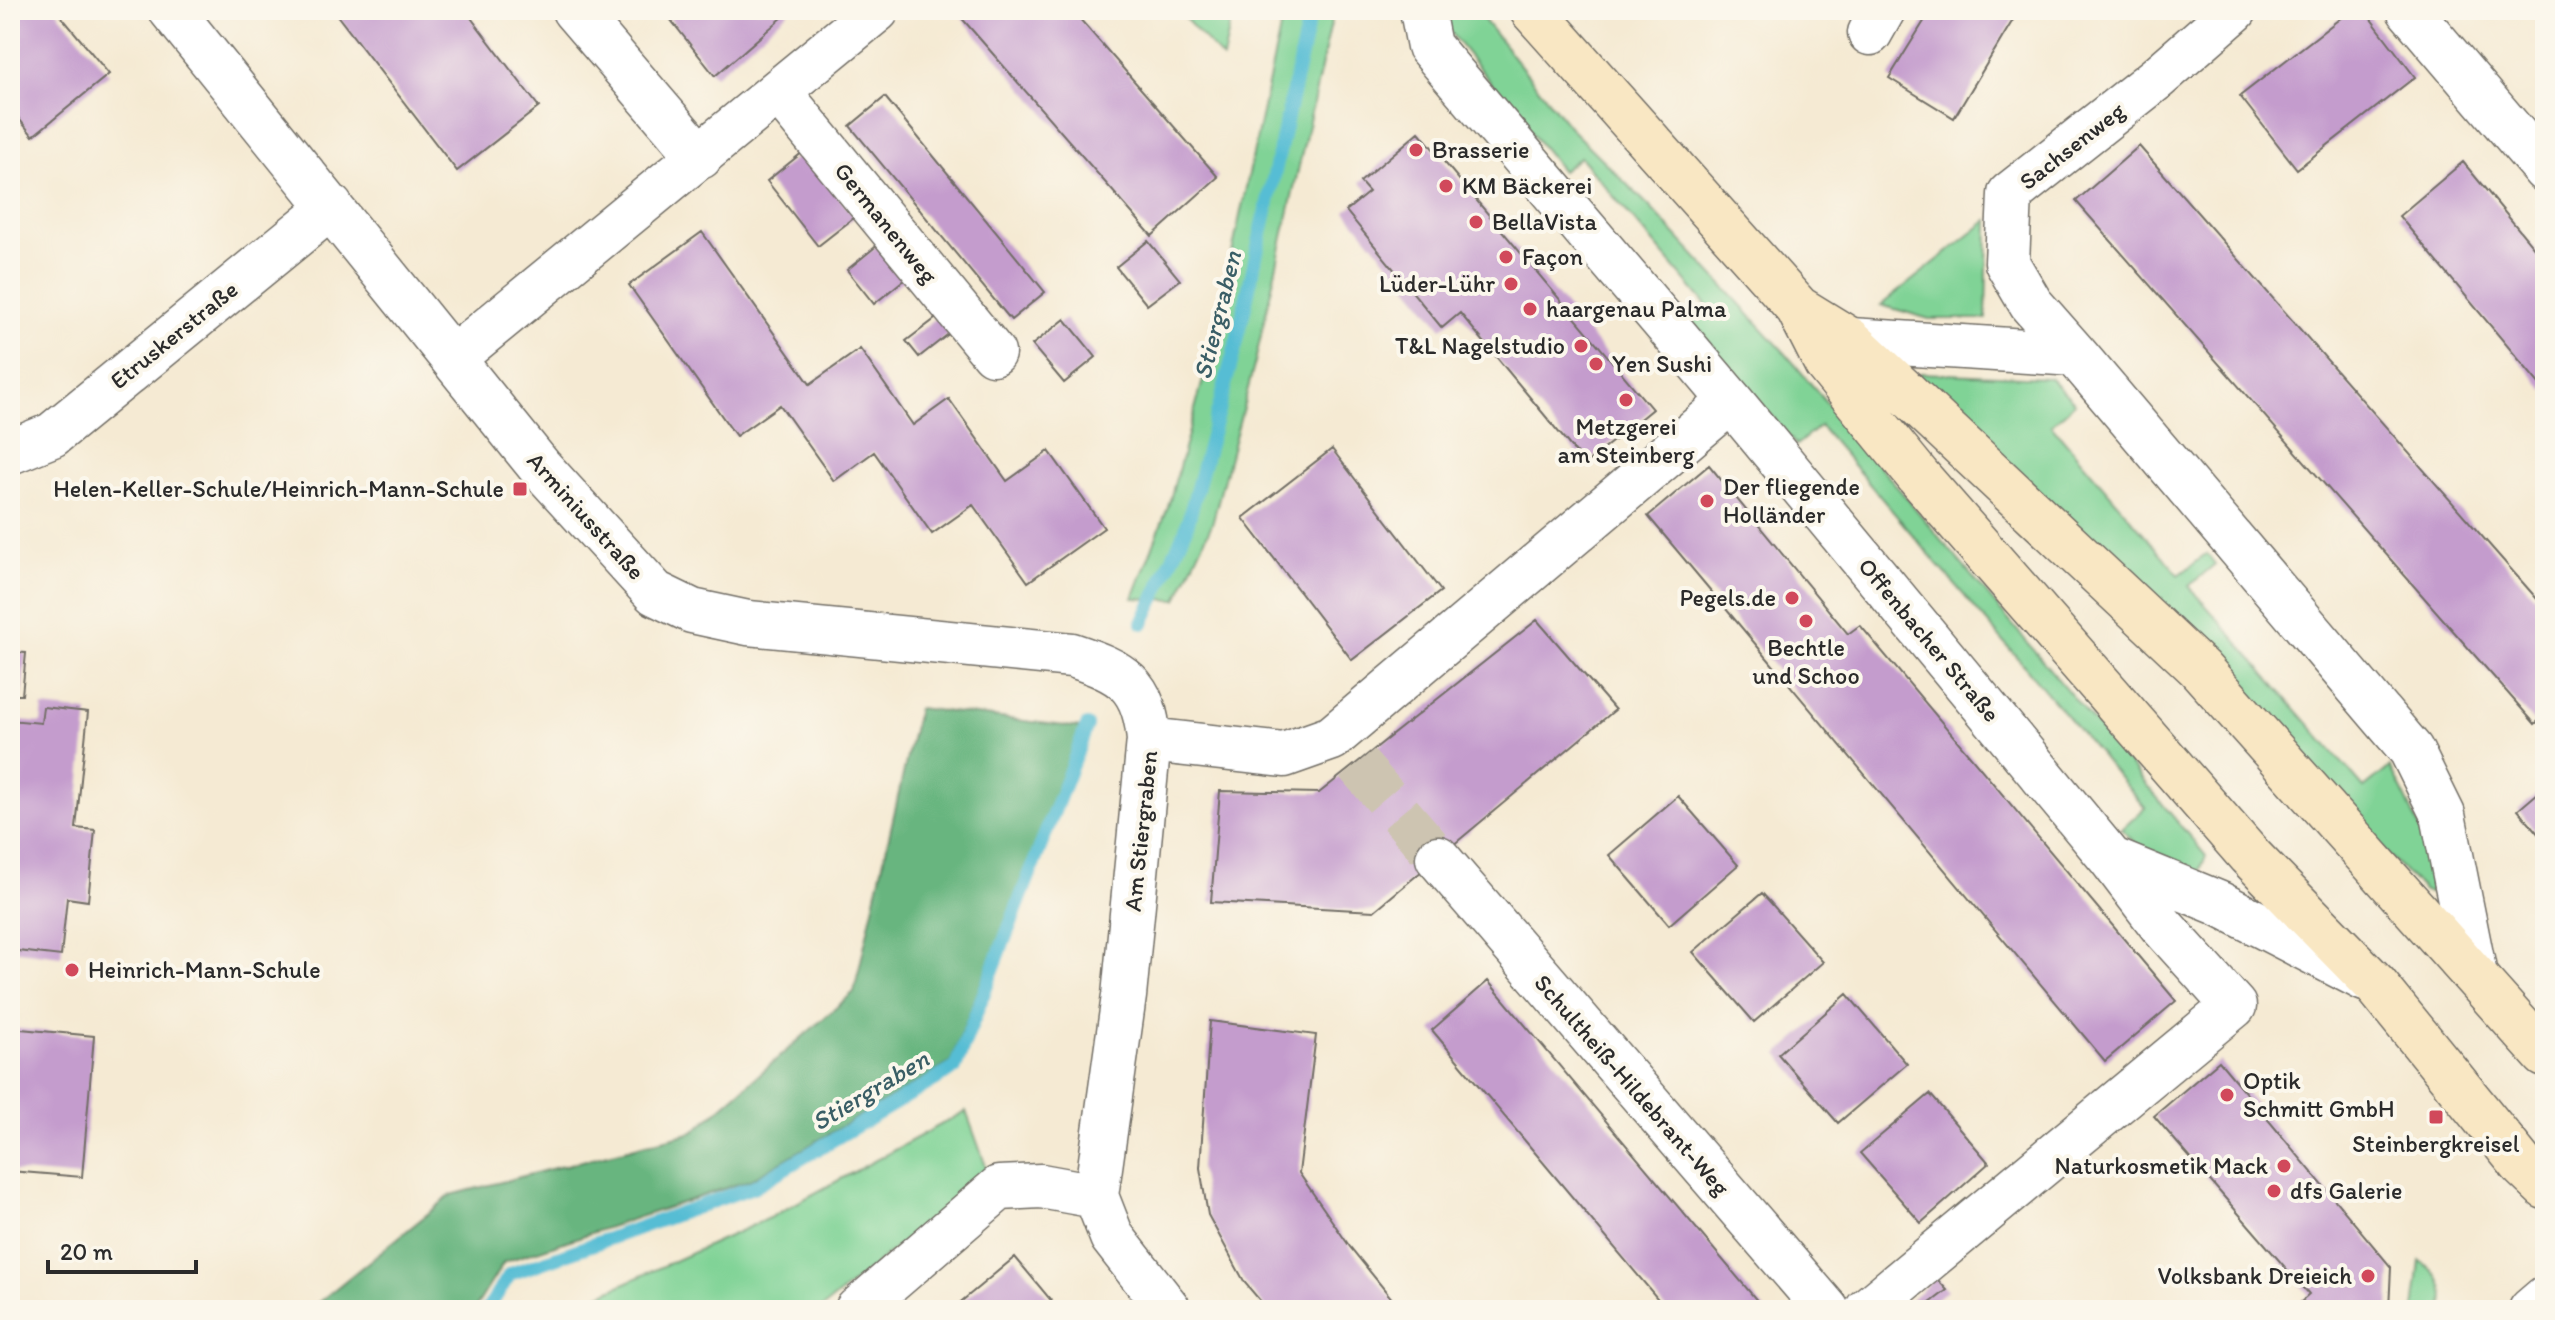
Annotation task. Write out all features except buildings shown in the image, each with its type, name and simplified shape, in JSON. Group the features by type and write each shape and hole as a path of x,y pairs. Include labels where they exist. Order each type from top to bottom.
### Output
{"main road":[{"name":"Offenbacher Straße","path":"1532,10 1798,308 1826,363 2029,607 2249,855 2376,985 2523,1166 2545,1187"},
{"name":"Offenbacher Straße","path":"1798,308 1850,340 2199,668 2545,1055"}],"street":[{"name":"Arminiusstraße","path":"171,10 540,467 655,593 692,611 748,623 1072,655 1109,667 1134,686 1146,712 1149,740"},
{"path":"574,10 700,157"},
{"name":"Offenbacher Straße","path":"1422,10 1429,46 1731,401 2111,859 2161,925 2234,1006 1867,1310"},
{"name":"Sachsenweg","path":"2075,354 2031,304 2007,263 2010,194 2157,78 2235,10"},
{"path":"2409,10 2545,170"},
{"path":"453,358 779,92 857,16"},
{"name":"Germanenweg","path":"779,92 993,353"},
{"name":"Etruskerstraße","path":"10,452 52,435 331,207"},
{"name":"Offenbacher Straße","path":"1850,340 2075,354 2411,750 2443,815 2475,975"},
{"name":"Am Stiergraben","path":"1096,1196 1124,996 1149,740 1284,755 1345,751 1731,401"},
{"name":"Schultheiß-Hildebrant-Weg","path":"1438,858 1827,1310"},
{"name":"Offenbacher Straße","path":"2111,859 2218,903 2376,985"},
{"path":"857,1310 999,1188 1041,1186 1096,1196 1112,1237 1169,1310"},
{"path":"2531,1310 2545,1298"}],"green space":[{"path":"1177,10 1233,10 1223,59"},
{"path":"1284,10 1334,10 1255,362 1212,524 1177,600 1133,598 1168,507 1211,351"},
{"path":"1444,10 1476,10 1573,131 1650,207 1786,354 2206,856 2199,873 2144,853 2122,829 2145,808 1820,426 1796,445 1691,322 1708,307 1580,157 1562,171 1446,26"},
{"path":"1988,220 1986,319 1929,319 1881,305"},
{"path":"1920,373 2050,378 2075,403 2051,425 2179,575 2207,554 2215,564 2189,586 2364,788 2390,767 2425,845 2431,878 2430,892 2424,891 1918,378"},
{"path":"918,708 1082,728 950,1063 750,1180 504,1262 474,1310 309,1310 451,1195 693,1132 854,992"},
{"path":"966,1111 988,1172 820,1310 566,1310 771,1217"},
{"path":"2420,1261 2432,1271 2443,1288 2442,1310 2414,1310"}],"waterway":[{"name":"Stiergraben","path":"1143,623 1186,529 1237,341 1311,10"},
{"name":"Stiergraben","path":"487,1310 510,1274 753,1187 955,1068 1087,726"}],"tunnel":[{"path":"1357,764 1438,858"}],"place":[{"name":"Brasserie","path":"1416,150"},
{"name":"KM Bäckerei","path":"1446,186"},
{"name":"BellaVista","path":"1476,222"},
{"name":"Façon","path":"1506,257"},
{"name":"Lüder-Lühr","path":"1511,284"},
{"name":"haargenau Palma","path":"1530,309"},
{"name":"T&L Nagelstudio","path":"1581,346"},
{"name":"Yen Sushi","path":"1596,364"},
{"name":"Metzgerei am Steinberg","path":"1626,400"},
{"name":"Helen-Keller-Schule/Heinrich-Mann-Schule","path":"520,489"},
{"name":"Der fliegende Holländer","path":"1707,501"},
{"name":"Pegels.de","path":"1792,598"},
{"name":"Bechtle und Schoo","path":"1806,621"},
{"name":"Heinrich-Mann-Schule","path":"72,970"},
{"name":"Optik Schmitt GmbH","path":"2227,1095"},
{"name":"Steinbergkreisel","path":"2436,1117"},
{"name":"Naturkosmetik Mack","path":"2284,1166"},
{"name":"dfs Galerie","path":"2274,1191"},
{"name":"Volksbank Dreieich","path":"2368,1276"}]}
